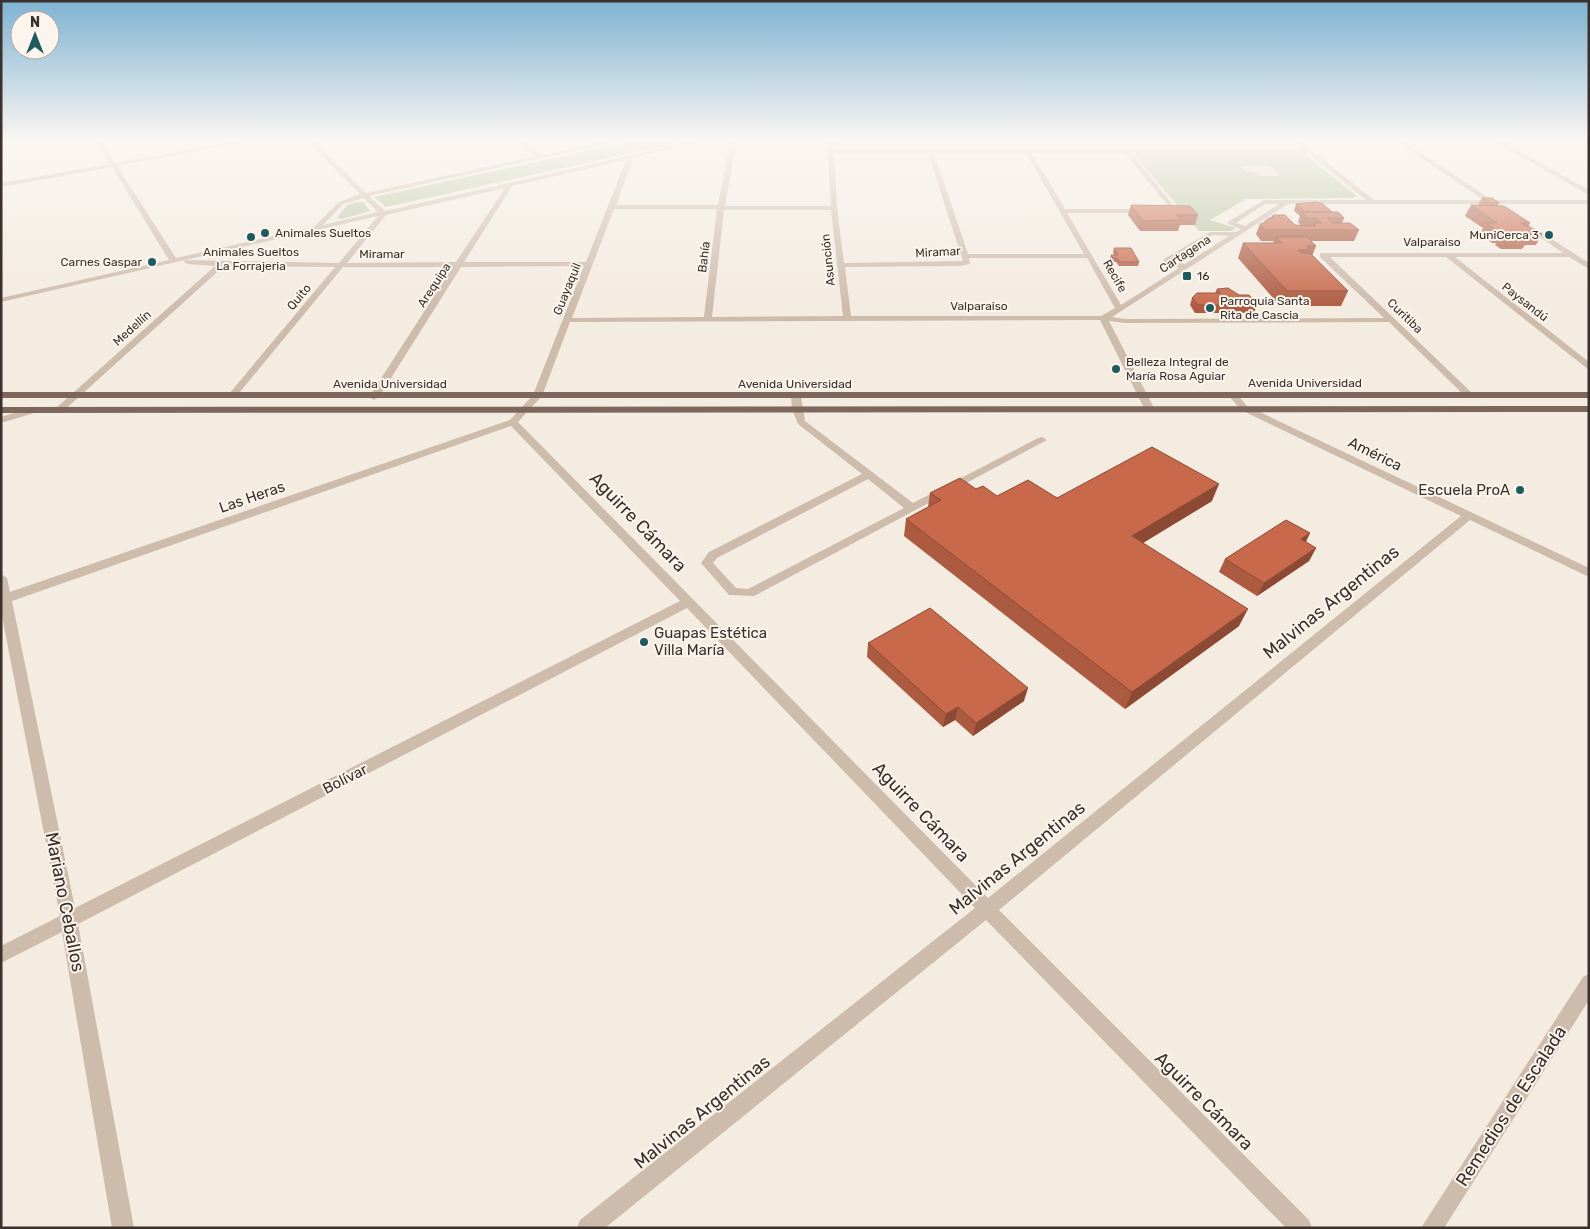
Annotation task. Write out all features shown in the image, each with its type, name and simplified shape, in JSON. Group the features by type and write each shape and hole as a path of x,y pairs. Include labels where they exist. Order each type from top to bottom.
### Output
{"main road":[{"name":"Avenida Universidad","path":"1,395 1589,396"},
{"name":"Avenida Universidad","path":"1,410 1589,409"}],"street":[{"path":"132,196 174,261"},
{"path":"317,227 347,196"},
{"path":"341,203 361,196"},
{"path":"366,196 383,212"},
{"path":"1,300 454,196"},
{"name":"Arequipa","path":"374,396 502,196"},
{"name":"Guayaquil","path":"513,422 537,396 615,196"},
{"name":"Bahía","path":"708,319 723,196"},
{"name":"Asunción","path":"833,196 847,319"},
{"path":"945,196 965,256"},
{"name":"Recife","path":"1054,196 1120,309 1103,318"},
{"path":"1063,211 1166,211 1173,208 1173,206 1165,196"},
{"path":"1365,196 1372,202"},
{"path":"1482,196 1589,267"},
{"path":"1246,228 1230,223 1264,202 1589,202"},
{"name":"Cartagena","path":"1120,309 1287,202"},
{"path":"611,207 834,208"},
{"name":"Quito","path":"232,396 382,216 383,212"},
{"path":"1185,267 1167,261 1212,233 1237,234"},
{"name":"Valparaiso","path":"1323,255 1570,255"},
{"name":"Curitiba","path":"1323,255 1469,395"},
{"name":"Paysandú","path":"1448,255 1589,367"},
{"name":"Miramar","path":"840,265 959,264 967,262 965,256 1090,256"},
{"name":"Miramar","path":"174,261 222,264 340,265 590,264"},
{"name":"Medellín","path":"58,411 222,264"},
{"path":"1103,318 1149,408"},
{"name":"Valparaiso","path":"568,320 1103,318 1125,321 1391,320"},
{"path":"796,396 801,422 912,508"},
{"name":"América","path":"1233,396 1244,408 1589,573"},
{"path":"1,420 32,411"},
{"name":"Las Heras","path":"3,599 513,422"},
{"name":"Aguirre Cámara","path":"513,422 987,909 1302,1228"},
{"path":"869,475 713,555 707,563 733,592 750,593 1042,440"},
{"name":"Malvinas Argentinas","path":"588,1228 987,909 1468,516"},
{"name":"Mariano Ceballos","path":"1,578 3,599 69,921 123,1228"},
{"name":"Bolívar","path":"1,955 689,602"},
{"name":"Remedios de Escalada","path":"1432,1228 1589,983"}],"green space":[{"path":"377,196 434,196 386,207 374,197"},
{"path":"1169,196 1356,196 1353,198 1246,199 1210,220 1236,228 1231,231 1199,231"},
{"path":"363,202 370,211 342,219 337,218 347,205"}],"building":[{"path":"1482,198 1492,198 1499,203 1490,203"},
{"path":"1316,202 1323,204 1332,212 1305,212 1296,204"},
{"path":"1131,205 1190,206 1198,215 1176,215 1181,220 1143,221"},
{"path":"1471,205 1504,206 1530,223 1521,223 1542,234 1522,234 1529,238 1507,238 1501,234 1515,234 1513,232 1498,232 1486,223 1497,223"},
{"path":"1302,212 1338,212 1344,218 1327,218 1333,223 1350,223 1359,230 1265,230 1260,224 1266,222 1269,218 1274,218 1272,216 1274,215 1285,215 1295,225 1315,226 1313,223 1322,223 1316,218 1308,218"},
{"path":"1275,237 1307,237 1316,246 1307,246 1310,250 1298,250 1301,253 1310,253 1348,291 1287,291 1243,243 1282,243"},
{"path":"1114,248 1131,248 1139,262 1120,262 1111,255 1118,255"},
{"path":"1228,288 1239,295 1249,295 1257,305 1198,305 1192,298 1197,293 1220,293 1217,289"},
{"path":"1152,447 1219,484 1132,536 1248,609 1132,692 906,519 941,500 930,493 960,478 976,489 983,486 997,496 1028,480 1057,498"},
{"path":"1286,520 1310,533 1301,539 1316,548 1264,583 1225,559"},
{"path":"930,608 1028,688 976,723 958,707 946,714 868,643"}],"place":[{"name":"Animales Sueltos","path":"265,233"},
{"name":"MuniCerca 3","path":"1549,235"},
{"name":"Animales Sueltos La Forrajeria","path":"251,237"},
{"name":"Carnes Gaspar","path":"152,262"},
{"name":"16","path":"1187,276"},
{"name":"Parroquia Santa Rita de Cascia","path":"1210,308"},
{"name":"Belleza Integral de María Rosa Aguiar","path":"1116,369"},
{"name":"Escuela ProA","path":"1520,490"},
{"name":"Guapas Estética Villa María","path":"644,642"}]}
